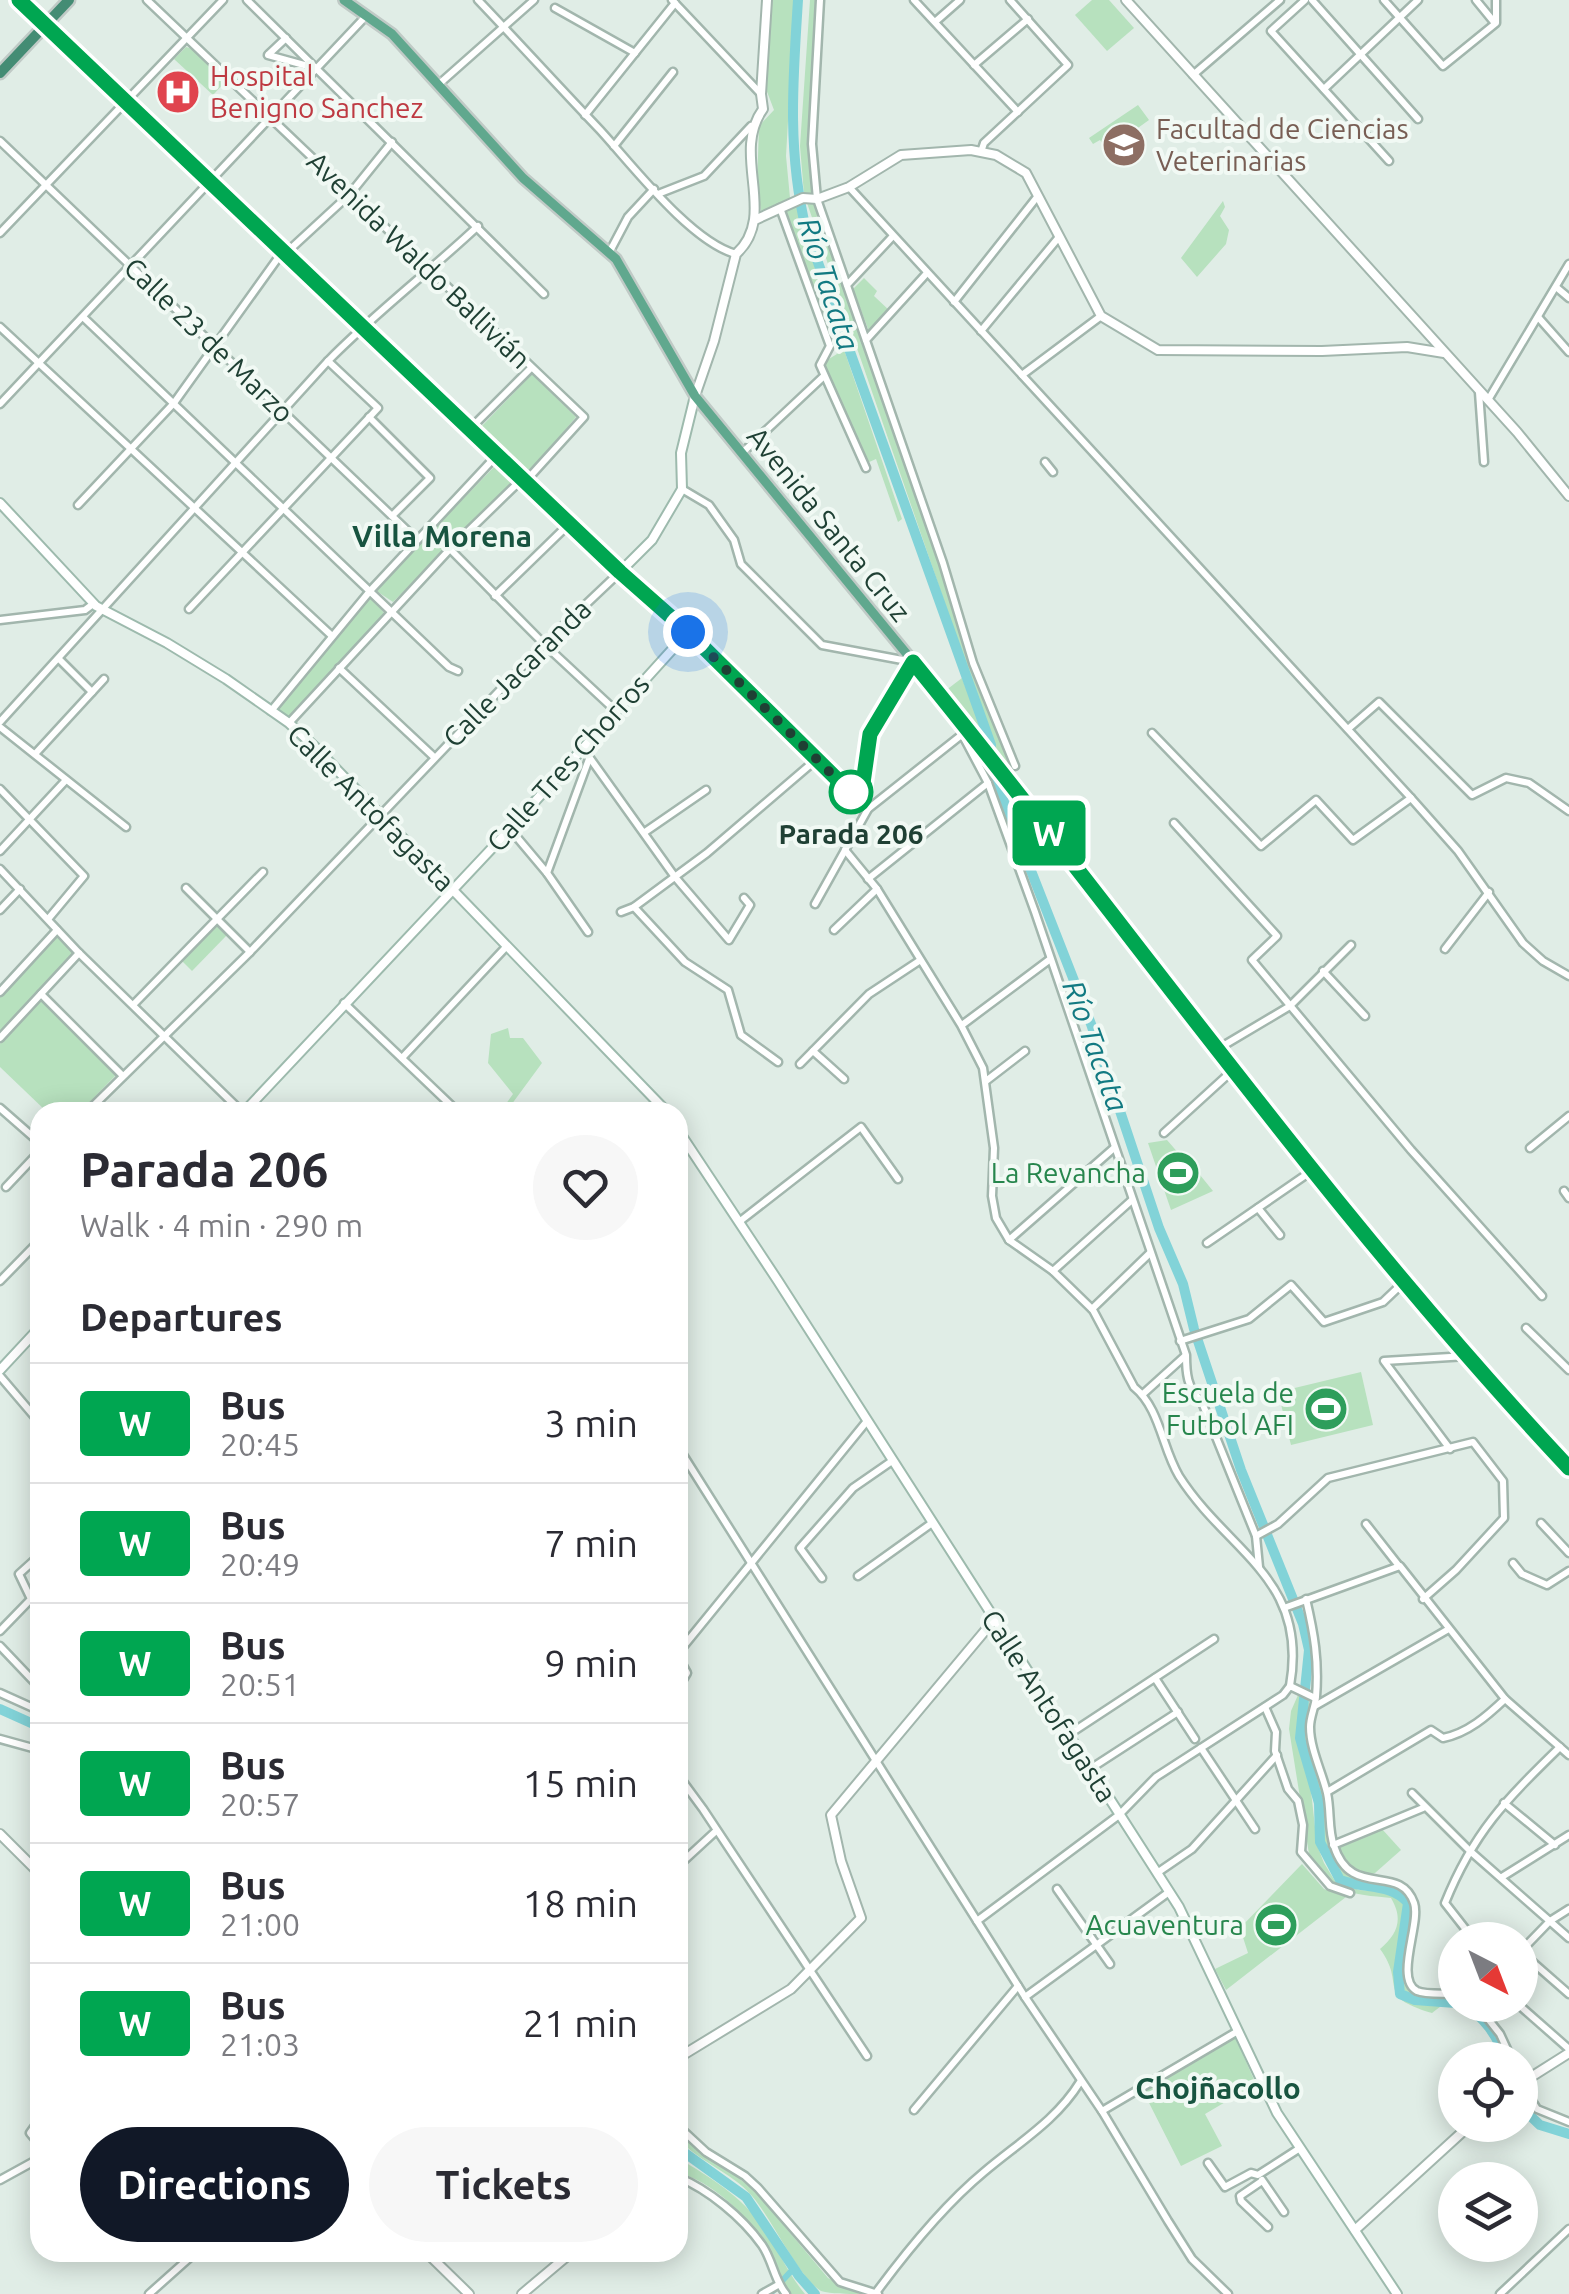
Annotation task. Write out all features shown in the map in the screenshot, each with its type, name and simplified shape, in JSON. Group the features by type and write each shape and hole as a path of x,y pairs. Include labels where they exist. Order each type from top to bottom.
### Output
{"highway":[{"path":"0,72 70,0"}],"main road":[{"name":"Avenida Santa Cruz","path":"344,0 392,34 523,178 616,259 695,396 913,662 965,732 993,759 1232,1071 1404,1282 1568,1465"},
{"path":"767,0 761,94 764,109 751,126 756,219 799,199 817,199 848,188 900,155 981,152 996,155 1026,174 1101,316 1158,350 1407,347 1444,353"},
{"path":"1126,0 1488,400 1569,496"},
{"name":"Calle Jacaranda","path":"620,572 652,540 682,489 680,453 695,396 714,342 736,254 743,248 756,219"},
{"name":"Calle Antofagasta","path":"0,503 93,604 167,643 289,723 658,1102"},
{"path":"620,572 688,632"},
{"name":"Calle Tres Chorros","path":"252,1102 510,829 688,632"},
{"name":"Calle Antofagasta","path":"688,1146 1169,1892 1278,2113 1398,2294"},
{"path":"0,1373 30,1338"},
{"path":"688,2052 774,2001 862,1918 841,1862 832,1815 994,1620"},
{"path":"0,1834 30,1864"},
{"path":"1538,2071 1569,2051"},
{"path":"1355,2230 1451,2142"},
{"path":"436,2262 469,2294"},
{"path":"522,2294 560,2262"}],"street":[{"path":"18,0 620,572"},
{"name":"Avenida Waldo Ballivián","path":"146,0 584,417 524,480"},
{"path":"0,233 223,0"},
{"path":"247,0 544,294"},
{"path":"478,0 656,191 708,241 720,250 736,254"},
{"path":"437,86 534,0"},
{"path":"820,0 812,144 817,199 944,563 974,663 1015,766"},
{"path":"914,0 1018,112"},
{"path":"935,22 960,0"},
{"path":"981,152 984,143 1068,65 1010,0"},
{"path":"1194,75 1280,0"},
{"path":"1390,161 1271,31 1308,0 1418,119"},
{"path":"1384,0 1443,66 1496,23"},
{"path":"1324,89 1418,0"},
{"path":"1476,0 1496,23"},
{"path":"1496,0 1496,23"},
{"path":"585,114 674,2 761,94"},
{"path":"555,8 636,52"},
{"path":"0,404 367,15"},
{"path":"974,64 1028,19"},
{"path":"286,38 268,55 316,68"},
{"path":"614,146 673,72"},
{"path":"609,253 628,218 656,191 704,176 751,126"},
{"name":"Calle 23 de Marzo","path":"0,141 417,540"},
{"path":"78,505 174,404 285,252 350,194 392,142"},
{"path":"848,188 1411,798 1489,892 1523,943 1569,976"},
{"path":"954,302 1037,197"},
{"path":"779,207 830,346 820,365 866,468"},
{"path":"126,827 0,724 328,360 478,226"},
{"path":"848,285 894,236"},
{"path":"980,331 1058,237"},
{"path":"1488,400 1569,264"},
{"path":"866,340 927,272"},
{"path":"1556,286 1569,298"},
{"path":"1022,376 1101,316"},
{"path":"1538,316 1569,352"},
{"path":"83,318 449,667 458,671"},
{"path":"0,327 332,636"},
{"path":"189,609 378,408 328,360"},
{"path":"470,429 531,368"},
{"path":"742,453 824,376"},
{"path":"1479,391 1484,462"},
{"path":"370,417 430,478 392,516"},
{"path":"271,711 370,591 497,455"},
{"path":"1044,462 1052,472"},
{"path":"289,723 450,549 524,480"},
{"path":"682,489 709,505 734,540 741,564 822,645 913,662 870,734 862,790 856,798"},
{"path":"495,596 570,524"},
{"path":"450,549 618,712"},
{"name":"Calle Jacaranda","path":"97,1102 250,952 544,644 620,572"},
{"path":"0,620 85,610 93,604"},
{"path":"688,632 868,809"},
{"path":"59,659 92,692"},
{"path":"339,668 434,757"},
{"path":"35,754 104,679"},
{"path":"1348,729 1379,702 1472,795 1506,778 1529,783 1569,811"},
{"path":"815,904 868,809 965,732 1036,912 1049,960 1186,1355 1186,1375 1262,1532 1259,1568"},
{"path":"1152,734 1261,846 1316,800 1353,840 1411,798"},
{"path":"582,747 674,877 730,940 750,905 744,898"},
{"path":"547,873 590,758"},
{"path":"621,912 674,877 818,758"},
{"path":"0,852 66,780"},
{"path":"868,879 988,783"},
{"path":"0,790 84,876 49,918"},
{"path":"645,832 706,790"},
{"path":"1174,823 1277,936 1252,960 1412,1150 1542,1296"},
{"path":"510,829 588,932"},
{"path":"845,850 877,890 962,1025 986,1080 994,1148 992,1196 996,1218 1009,1240 1053,1270 1092,1309 1134,1387 1142,1394 1171,1462 1192,1496 1290,1606 1294,1636 1290,1686 1284,1694 1156,1777 1119,1815 977,1921"},
{"path":"0,869 233,1102"},
{"path":"134,1004 263,872"},
{"path":"186,888 250,952"},
{"path":"0,910 20,889"},
{"path":"834,930 877,890"},
{"path":"1446,949 1489,892"},
{"path":"634,907 684,962 728,990 741,1035 778,1062"},
{"path":"2,986 57,930"},
{"path":"1216,1050 1290,1006 1351,945"},
{"path":"402,1058 506,947"},
{"path":"0,1038 79,952"},
{"path":"962,1025 1049,960"},
{"path":"800,1064 881,984 919,961"},
{"path":"1323,971 1365,1016"},
{"path":"41,994 123,1076"},
{"path":"344,1003 448,1102"},
{"path":"813,1051 844,1079"},
{"path":"986,1080 1025,1051"},
{"path":"1164,1133 1232,1071"},
{"path":"0,1108 30,1134"},
{"path":"1530,1148 1569,1116"},
{"path":"739,1222 861,1127 898,1179"},
{"path":"1009,1240 1114,1148"},
{"path":"6,1186 30,1161"},
{"path":"1208,1243 1313,1170"},
{"path":"1053,1270 1132,1200"},
{"path":"1258,1208 1280,1236"},
{"path":"0,1281 30,1250"},
{"path":"1092,1309 1150,1253"},
{"path":"1180,1341 1248,1319 1290,1286 1324,1322 1383,1302 1404,1282"},
{"path":"1526,1328 1569,1370"},
{"path":"1142,1394 1186,1355"},
{"path":"1450,1449 1384,1361 1467,1356"},
{"path":"0,1373 30,1410"},
{"path":"688,1643 867,1421"},
{"path":"1262,1532 1328,1478 1473,1442 1503,1481 1504,1518 1456,1570 1423,1598"},
{"path":"822,1578 800,1548 853,1488 892,1461"},
{"path":"688,1464 1192,2258 1228,2294"},
{"path":"858,1576 932,1523"},
{"path":"1541,1523 1569,1554"},
{"path":"1366,1524 1505,1699 1569,1755"},
{"path":"1513,1563 1522,1574 1547,1585 1569,1571"},
{"path":"30,1564 19,1574 30,1597"},
{"path":"1290,1606 1400,1566"},
{"path":"1306,1599 1317,1648 1310,1726 1327,1792 1333,1844 1350,1874 1363,1880 1394,1882 1414,1901 1416,1916 1407,1972 1418,1991 1438,1993"},
{"path":"0,1631 30,1600"},
{"path":"1314,1700 1448,1630"},
{"path":"1068,1735 1214,1639"},
{"path":"0,1646 30,1678"},
{"path":"1155,1678 1195,1739"},
{"path":"1290,1686 1314,1700"},
{"path":"0,1692 30,1707"},
{"path":"1327,1792 1431,1730 1442,1738 1456,1736 1485,1718 1505,1699"},
{"path":"1265,1706 1276,1732 1276,1755 1288,1789 1298,1801 1303,1825 1302,1852 1330,1886 1350,1892"},
{"path":"1090,1769 1178,1712"},
{"path":"0,1740 30,1748"},
{"path":"1460,1922 1445,1903 1470,1851 1487,1822 1560,1747"},
{"path":"1201,1748 1255,1829"},
{"path":"1157,1873 1192,1848 1276,1755"},
{"path":"688,1790 867,2056"},
{"path":"1412,1794 1569,1938"},
{"path":"1504,1803 1555,1845"},
{"path":"1333,1844 1423,1808"},
{"path":"688,1857 716,1831"},
{"path":"1502,1877 1569,1835"},
{"path":"1056,1889 1110,1964"},
{"path":"1025,1997 1169,1892"},
{"path":"1538,1933 1569,1909"},
{"path":"1538,1967 1569,1994"},
{"path":"914,2110 1018,1986"},
{"path":"1537,2022 1569,2051"},
{"path":"1102,2111 1238,2031"},
{"path":"688,2135 758,2188 840,2282 877,2294 903,2258 977,2178 1055,2116 1080,2082"},
{"path":"1538,2110 1566,2121 1569,2114"},
{"path":"1268,2227 1240,2196 1300,2148"},
{"path":"1208,2163 1225,2187 1251,2172 1260,2178 1284,2212"},
{"path":"0,2180 30,2164"},
{"path":"688,2181 735,2215 762,2244 778,2285 786,2294"},
{"path":"1500,2294 1569,2230"},
{"path":"149,2294 185,2262"},
{"path":"762,2294 778,2285"}],"green space":[{"path":"771,0 795,0 786,156 790,198 761,211 757,186 759,126 774,110 766,89"},
{"path":"810,0 819,0 809,141 814,195 804,194 800,146"},
{"path":"1092,0 1109,0 1134,28 1107,51 1075,15"},
{"path":"186,47 193,49 226,81 213,95 174,59"},
{"path":"1138,105 1149,120 1107,150 1100,140 1093,144 1089,138"},
{"path":"1223,201 1225,207 1220,216 1229,230 1226,244 1197,277 1181,258"},
{"path":"807,203 817,203 970,663 1012,766 1007,770 992,750 994,746"},
{"path":"797,204 902,519 898,522 876,459 867,463 824,362 837,354 785,210"},
{"path":"864,278 877,291 874,296 891,312 870,334 853,289"},
{"path":"532,374 576,417 531,471 524,472 480,428"},
{"path":"501,466 512,477 512,484 393,602 378,592 378,587 494,467"},
{"path":"372,597 384,613 288,718 276,709 368,598"},
{"path":"962,678 987,744 945,691"},
{"path":"216,925 227,935 192,971 181,960"},
{"path":"60,937 73,953 0,1031 0,997 54,938"},
{"path":"42,1000 117,1074 90,1102 37,1102 0,1067 0,1044"},
{"path":"508,1028 510,1038 523,1038 542,1063 513,1102 507,1102 513,1094 488,1063 491,1034"},
{"name":"La Revancha","path":"1167,1140 1213,1191 1171,1210 1148,1143"},
{"name":"Escuela de Futbol AFI","path":"1361,1372 1373,1425 1291,1445 1278,1392"},
{"path":"1298,1695 1302,1696 1298,1737 1310,1782 1317,1845 1324,1863 1335,1881 1359,1890 1391,1892 1403,1901 1406,1911 1396,1971 1399,1996 1414,2002 1438,2003 1432,2013 1397,1995 1388,1961 1380,1949 1397,1926 1391,1898 1342,1890 1324,1877 1309,1854 1289,1729"},
{"path":"1306,1696 1310,1705 1306,1726 1325,1798 1330,1841 1349,1873 1404,1890 1409,1903 1410,1909 1407,1898 1391,1887 1341,1876 1324,1841 1321,1801 1303,1739"},
{"path":"1382,1829 1401,1850 1375,1873 1366,1876 1353,1870 1339,1848"},
{"name":"Acuaventura","path":"1302,1864 1324,1889 1346,1897 1226,1990 1215,1969 1248,1953 1240,1928"},
{"path":"1410,1909 1411,1915 1410,1927 1405,1964 1409,1991 1438,1995 1438,1999 1406,1994 1401,1970"},
{"path":"1235,2037 1256,2084 1205,2114 1222,2146 1181,2166 1143,2091"},
{"path":"688,2139 754,2190 828,2278 860,2294 825,2292 812,2284 752,2196 688,2148"},
{"path":"688,2164 745,2206 763,2227 805,2294 791,2294 765,2244 738,2210 691,2177"}],"waterway":[{"name":"Río Tacata","path":"798,0 794,143 806,229 991,745 988,761 1091,1024 1159,1228 1183,1284 1241,1470 1303,1624 1309,1650 1300,1738 1319,1803 1320,1842 1340,1880 1386,1889 1408,1903 1398,1972 1400,1994 1438,2002"},
{"path":"0,1709 30,1722"},
{"name":"Río Tacata","path":"1484,2022 1498,2042"},
{"name":"Río Tacata","path":"1538,2123 1569,2134"},
{"path":"688,2155 746,2197 815,2294"},
{"path":"770,2294 794,2268"}],"bus line":[{"name":"W","path":"19,0 620,572 688,632 856,798 862,790 870,734 913,662 993,759 1232,1071 1440,1324 1569,1468"}],"place":[{"name":"Hospital Benigno Sanchez","path":"178,92"},
{"name":"Facultad de Ciencias Veterinarias","path":"1124,145"},
{"name":"Parada 206","path":"851,792"},
{"name":"La Revancha","path":"1178,1173"},
{"name":"Escuela de Futbol AFI","path":"1326,1409"},
{"name":"Acuaventura","path":"1276,1925"}],"district":[{"name":"Villa Morena","path":"442,537"},
{"name":"Chojñacollo","path":"1218,2089"}],"route":[{"path":"688,632 856,798 851,792"}]}
